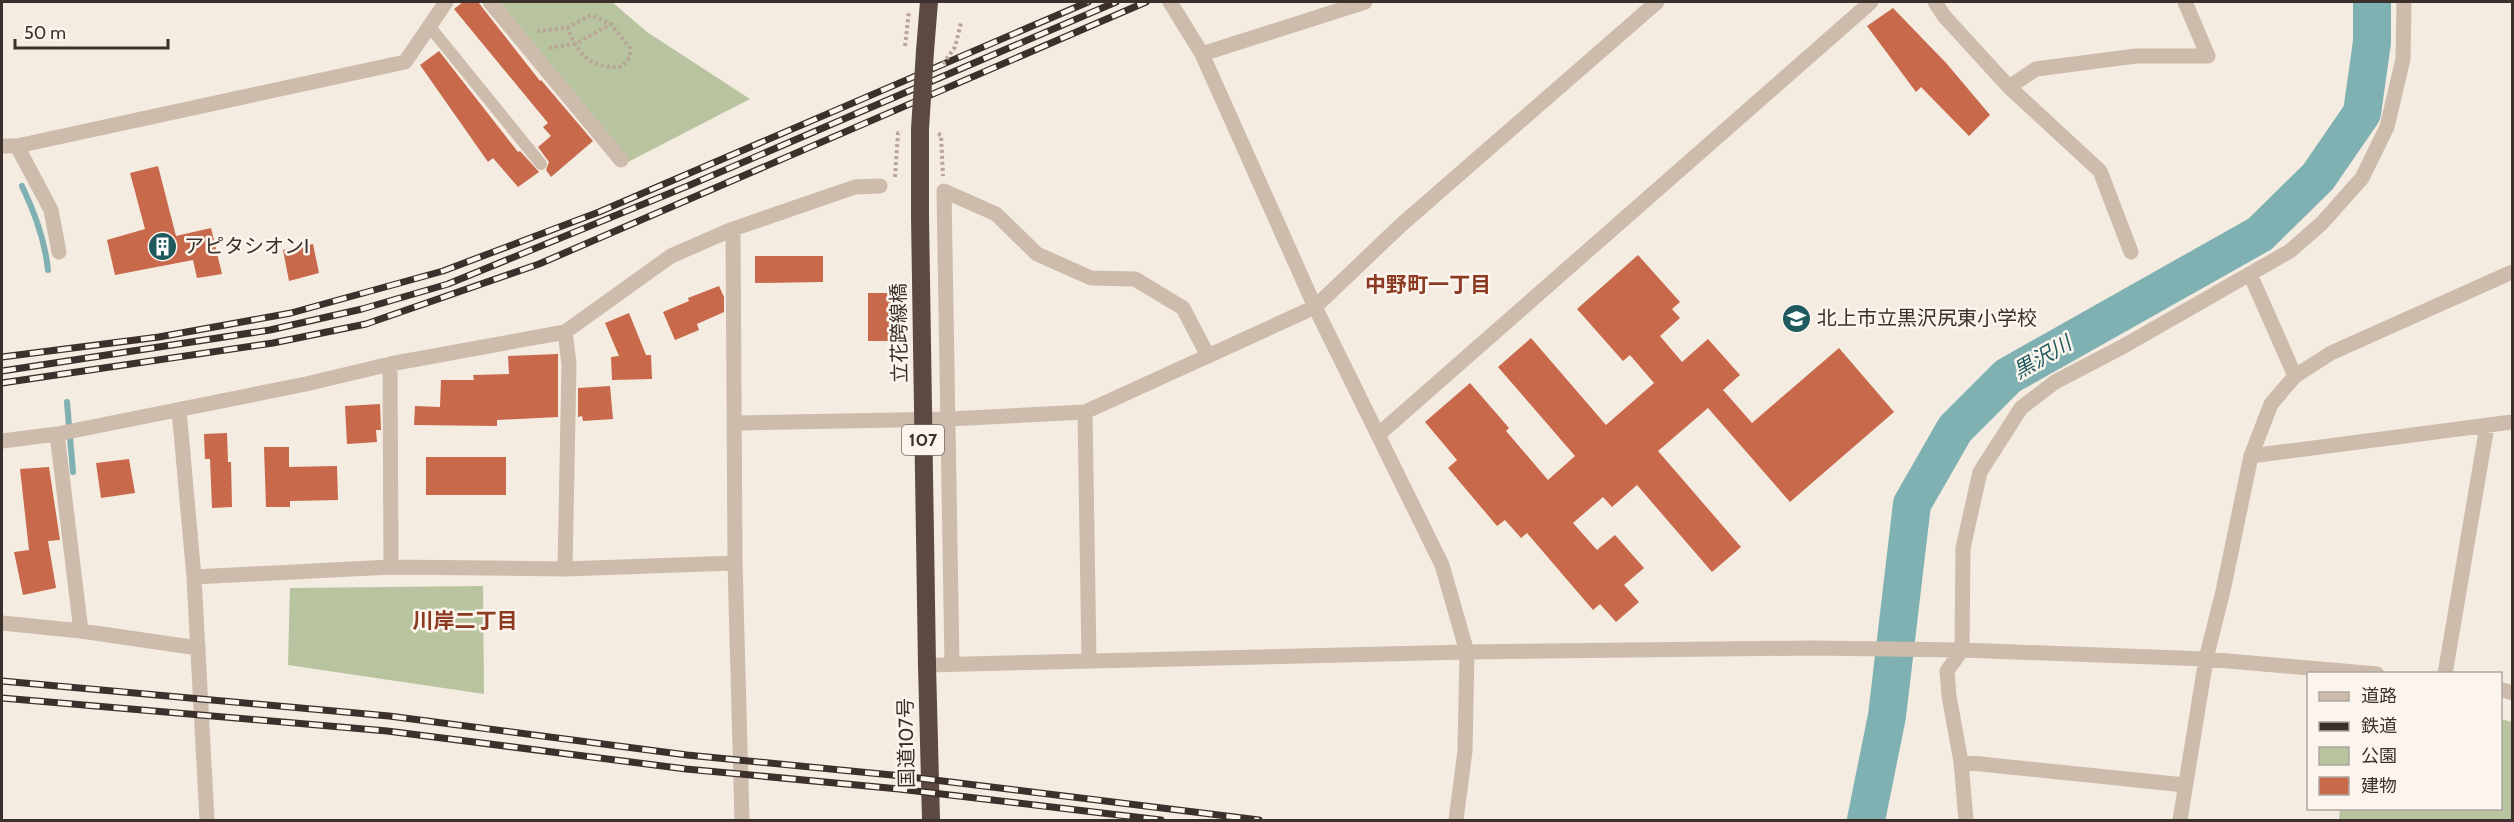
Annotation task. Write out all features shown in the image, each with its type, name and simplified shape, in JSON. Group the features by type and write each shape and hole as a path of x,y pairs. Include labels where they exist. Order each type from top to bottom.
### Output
{"highway":[{"name":"立花跨線橋","path":"927,664 920,129 929,2"},
{"name":"国道107号","path":"927,664 931,820"}],"street":[{"path":"2,146 17,146 405,62 446,2"},
{"path":"490,2 621,160"},
{"path":"1170,2 1202,54 1315,307 1442,566 1467,652 1465,751 1456,820"},
{"path":"1202,54 1365,2"},
{"path":"735,423 949,419 1085,412 1208,356 1315,307 1401,225 1657,2"},
{"path":"1379,434 1871,2"},
{"path":"1935,2 1944,16 2009,87 2100,171 2131,252"},
{"path":"2009,87 2036,69 2136,56 2208,56 2185,2"},
{"path":"1965,820 1961,762 1949,696 1947,671 1962,650 1963,548 1980,472 2021,408 2055,382 2122,347 2290,251 2322,223 2362,178 2387,127 2403,59 2404,2"},
{"path":"17,146 51,210 59,252"},
{"path":"2,441 57,434 390,364 564,332 671,256 733,228 855,187 880,186"},
{"path":"952,664 944,191 996,214 1037,254 1091,278 1135,279 1183,308 1208,356"},
{"path":"733,228 735,563 742,820"},
{"path":"2180,820 2205,659 2223,591 2251,456 2271,404 2295,376 2331,353 2512,272"},
{"path":"2250,274 2295,376"},
{"path":"564,332 569,364 565,569"},
{"path":"390,364 391,567"},
{"path":"179,410 194,577 207,820"},
{"path":"1085,412 1089,660"},
{"path":"2251,456 2512,422"},
{"path":"2445,672 2487,426"},
{"path":"57,434 81,631"},
{"path":"194,577 391,567 565,569 735,563"},
{"path":"2,623 81,631 198,648"},
{"path":"927,664 1467,652 1856,649 1962,650 2205,659 2354,672"},
{"path":"1961,762 2185,785"}],"lane":[{"path":"430,27 542,164"}],"path":[{"path":"512,28 541,32 567,28 591,15 611,24 630,48 630,57 622,68 609,68 590,63 575,44 567,28"},
{"path":"544,49 575,44 611,24"}],"green space":[{"path":"500,2 612,2 647,32 750,99 628,162"},
{"path":"483,586 484,694 288,665 290,588"},
{"path":"2502,719 2512,722 2512,820 2339,820 2340,810 2502,810"}],"building":[{"path":"463,2 478,2 540,81 593,141 551,177 546,170 549,162 538,147 551,136 543,127 548,123 454,9"},
{"path":"1893,8 1947,64 1990,115 1969,136 1921,87 1916,92 1867,26"},
{"path":"439,51 518,152 520,151 539,172 518,187 493,158 488,162 420,65"},
{"path":"158,166 176,236 211,228 222,274 197,278 193,260 115,275 107,240 145,229 130,173"},
{"path":"313,244 319,273 289,281 283,250"},
{"path":"1638,255 1680,302 1672,309 1680,318 1660,336 1682,362 1708,339 1740,375 1723,390 1752,423 1839,348 1894,412 1790,502 1708,408 1658,451 1741,547 1712,572 1637,485 1612,507 1603,497 1573,523 1597,550 1615,535 1644,568 1624,585 1639,602 1616,622 1600,604 1593,610 1527,533 1521,538 1505,520 1497,526 1448,468 1457,460 1425,422 1470,383 1509,428 1506,431 1548,480 1575,456 1498,367 1531,338 1606,425 1654,383 1630,355 1623,361 1577,309"},
{"path":"755,256 823,256 823,282 755,283"},
{"path":"719,286 724,297 724,312 697,324 699,330 675,340 663,312 689,301 688,298"},
{"path":"868,293 897,293 898,341 868,341"},
{"path":"629,313 646,355 651,355 652,379 612,380 611,357 619,356 605,323"},
{"path":"558,354 558,417 497,420 497,426 414,425 415,406 440,407 441,380 474,380 473,375 509,374 508,356"},
{"path":"610,386 613,419 583,421 582,416 578,417 578,388"},
{"path":"380,404 381,430 376,430 377,442 347,444 345,406"},
{"path":"227,433 228,462 231,462 232,507 212,508 210,459 205,459 204,434"},
{"path":"264,447 289,447 289,467 337,466 338,500 290,501 290,507 266,507"},
{"path":"426,457 506,457 506,495 426,495"},
{"path":"129,459 135,493 101,498 96,463"},
{"path":"49,467 60,540 48,541 56,588 23,595 14,552 29,550 20,469"}],"waterway":[{"name":"黒沢川","path":"1866,820 1887,716 1912,504 1955,429 2008,376 2260,234 2318,177 2362,113 2372,42 2372,2"},
{"path":"22,186 39,227 48,270"},
{"path":"67,402 73,472"}],"railway":[{"path":"2,357 159,337 291,313 443,271 599,212 1088,2"},
{"path":"2,371 270,330 362,309 448,284 690,185 1116,2"},
{"path":"2,383 273,343 366,324 539,264 1146,2"},
{"path":"2,681 389,716 687,755 902,776 1259,820"},
{"path":"2,698 387,731 686,769 899,789 1161,820"}],"place":[{"name":"アピタシオンI","path":"163,246"},
{"name":"北上市立黒沢尻東小学校","path":"1796,318"}],"district":[{"name":"中野町一丁目","path":"1428,284"},
{"name":"川岸二丁目","path":"465,620"}]}
